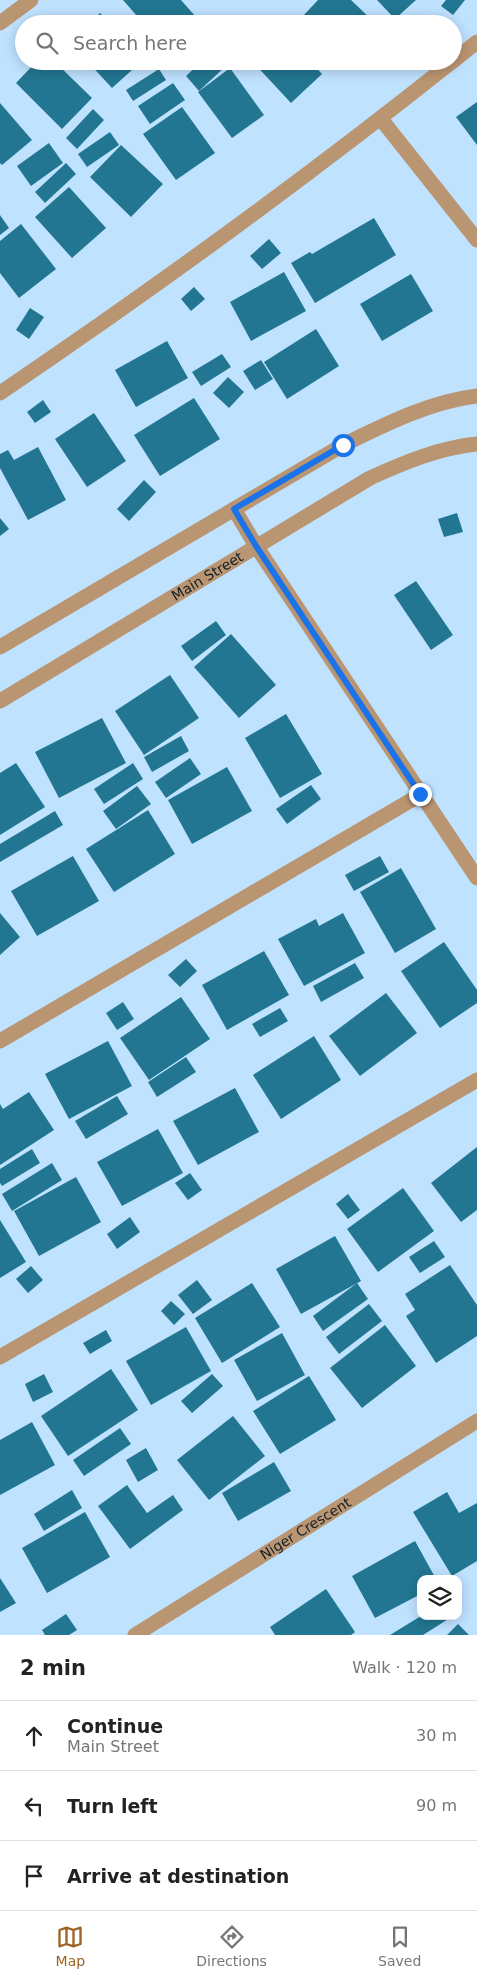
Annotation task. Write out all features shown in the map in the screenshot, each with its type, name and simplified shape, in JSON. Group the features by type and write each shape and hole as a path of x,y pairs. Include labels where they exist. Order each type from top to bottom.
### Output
{"street":[{"path":"0,23 31,0"},
{"path":"462,54 477,42"},
{"path":"0,393 118,312 381,119 442,70"},
{"path":"381,119 477,240"},
{"path":"0,647 343,445 399,417 457,399 477,396"},
{"name":"Main Street","path":"0,701 370,478 412,459 460,446 477,444"},
{"path":"234,509 256,546 477,878"},
{"path":"0,1041 420,794"},
{"path":"0,1357 477,1080"},
{"name":"Niger Crescent","path":"135,1635 477,1422"}],"building":[{"path":"123,0 181,0 194,15 136,15"},
{"path":"318,0 351,0 367,15 304,15"},
{"path":"377,0 416,0 399,15 391,15"},
{"path":"446,0 465,0 453,15 441,6"},
{"path":"28,70 63,70 92,98 62,129 16,83"},
{"path":"95,70 132,70 112,88"},
{"path":"157,70 160,70 166,80 133,101 126,90"},
{"path":"192,70 222,70 199,91 186,76"},
{"path":"227,70 231,70 264,115 232,138 198,92"},
{"path":"260,70 318,70 322,74 291,103"},
{"path":"173,83 185,100 150,124 138,106"},
{"path":"477,102 477,145 456,117"},
{"path":"0,103 32,140 2,165 0,163"},
{"path":"182,107 215,153 176,180 143,134"},
{"path":"93,109 104,120 77,149 66,138"},
{"path":"110,132 119,145 87,167 78,154"},
{"path":"49,143 63,163 31,186 17,166"},
{"path":"121,145 163,184 131,217 90,177"},
{"path":"66,163 76,174 45,203 35,192"},
{"path":"69,187 106,228 72,258 35,217"},
{"path":"0,215 9,228 0,235"},
{"path":"374,218 396,255 315,303 291,263 310,252 312,254"},
{"path":"21,224 56,269 19,298 0,273 0,241"},
{"path":"269,239 281,253 262,269 250,256"},
{"path":"284,272 306,311 251,341 230,302"},
{"path":"411,274 433,311 382,341 360,304"},
{"path":"194,287 205,299 191,311 181,299"},
{"path":"30,308 44,317 29,339 16,330"},
{"path":"316,329 339,366 287,399 264,362"},
{"path":"167,341 188,378 136,407 115,370"},
{"path":"222,354 231,367 201,386 192,372"},
{"path":"261,360 273,379 255,390 243,371"},
{"path":"228,377 244,392 229,408 213,393"},
{"path":"194,398 220,439 160,476 134,435"},
{"path":"43,400 51,412 35,423 27,412"},
{"path":"94,413 126,461 87,487 55,439"},
{"path":"38,447 66,500 28,520 0,468 0,454 8,450 14,460"},
{"path":"144,480 156,492 129,521 117,509"},
{"path":"457,513 463,532 444,537 438,519"},
{"path":"0,518 9,529 0,536"},
{"path":"416,581 453,635 431,650 394,595"},
{"path":"216,621 226,635 192,661 181,646"},
{"path":"231,634 276,685 239,718 194,667"},
{"path":"170,675 199,718 144,755 115,711"},
{"path":"286,714 322,774 280,798 245,738"},
{"path":"102,718 126,763 59,798 35,752"},
{"path":"181,736 189,751 152,772 144,757"},
{"path":"190,758 201,774 166,798 155,782"},
{"path":"16,763 45,807 0,835 0,773"},
{"path":"133,763 143,779 104,804 94,789"},
{"path":"227,767 252,811 192,844 168,800"},
{"path":"311,785 321,799 287,824 276,809"},
{"path":"137,786 151,804 116,829 103,811"},
{"path":"148,810 175,854 114,892 86,849"},
{"path":"55,811 63,825 0,862 0,844"},
{"path":"73,856 99,901 37,936 11,891"},
{"path":"380,856 389,872 354,891 345,875"},
{"path":"401,868 436,929 395,953 360,892"},
{"path":"0,913 20,937 0,955"},
{"path":"343,913 365,953 304,986 278,939 316,919 319,926"},
{"path":"444,942 477,990 477,1003 440,1028 401,971"},
{"path":"264,951 289,995 227,1030 202,985"},
{"path":"186,959 197,971 180,987 168,975"},
{"path":"355,963 364,978 321,1002 313,986"},
{"path":"386,993 417,1033 360,1076 329,1036"},
{"path":"181,997 210,1039 149,1080 120,1038"},
{"path":"123,1002 134,1019 117,1030 106,1013"},
{"path":"280,1008 288,1021 260,1037 252,1024"},
{"path":"314,1036 341,1080 281,1119 253,1075"},
{"path":"108,1041 132,1086 69,1119 45,1074"},
{"path":"186,1057 196,1072 157,1097 148,1082"},
{"path":"235,1088 259,1132 198,1165 173,1121"},
{"path":"29,1092 54,1130 0,1165 0,1104 3,1109"},
{"path":"117,1096 128,1114 86,1139 75,1121"},
{"path":"158,1129 183,1173 122,1206 97,1162"},
{"path":"477,1147 477,1210 461,1222 431,1183"},
{"path":"32,1149 40,1163 2,1186 0,1183 0,1169"},
{"path":"52,1163 62,1180 12,1211 2,1194"},
{"path":"190,1173 202,1190 188,1200 175,1183"},
{"path":"76,1177 101,1222 39,1256 14,1211"},
{"path":"403,1188 434,1231 378,1272 347,1229"},
{"path":"348,1194 360,1210 348,1219 336,1204"},
{"path":"130,1217 140,1232 117,1249 107,1234"},
{"path":"0,1220 26,1262 0,1278"},
{"path":"335,1236 361,1281 301,1314 276,1269"},
{"path":"434,1241 445,1257 420,1273 409,1257"},
{"path":"450,1265 477,1305 477,1336 436,1363 406,1316 415,1310 405,1294"},
{"path":"31,1266 43,1280 28,1293 16,1279"},
{"path":"197,1280 212,1300 193,1314 178,1295"},
{"path":"252,1283 280,1327 222,1363 195,1318"},
{"path":"357,1283 368,1299 323,1331 313,1316"},
{"path":"171,1301 185,1314 174,1325 161,1311"},
{"path":"369,1304 382,1321 339,1354 326,1337"},
{"path":"385,1325 416,1366 362,1408 330,1368"},
{"path":"186,1327 211,1371 151,1405 126,1361"},
{"path":"106,1330 112,1341 90,1354 83,1343"},
{"path":"282,1333 305,1375 257,1401 234,1360"},
{"path":"111,1369 138,1410 68,1456 41,1416"},
{"path":"44,1374 53,1392 33,1402 25,1384"},
{"path":"212,1374 223,1386 192,1413 181,1401"},
{"path":"309,1376 336,1420 280,1454 253,1411"},
{"path":"233,1416 265,1456 209,1500 177,1460"},
{"path":"32,1422 55,1465 0,1495 0,1440"},
{"path":"120,1428 131,1444 84,1476 73,1460"},
{"path":"146,1448 158,1470 138,1482 126,1460"},
{"path":"274,1462 291,1491 238,1521 222,1493"},
{"path":"127,1485 147,1513 173,1495 183,1510 130,1549 98,1506"},
{"path":"72,1490 82,1508 44,1531 34,1514"},
{"path":"447,1492 459,1513 477,1503 477,1561 451,1575 413,1512"},
{"path":"85,1512 110,1557 47,1593 22,1548"},
{"path":"415,1541 434,1575 417,1575 417,1596 375,1618 352,1576"},
{"path":"0,1578 16,1603 0,1612"},
{"path":"326,1589 355,1632 351,1635 275,1635 270,1627"},
{"path":"66,1614 77,1630 69,1635 45,1635 42,1630"},
{"path":"417,1618 417,1620 447,1620 423,1635 390,1635"},
{"path":"458,1624 469,1635 447,1635"}],"route":[{"path":"343,445 234,509 256,546 420,794"}]}
